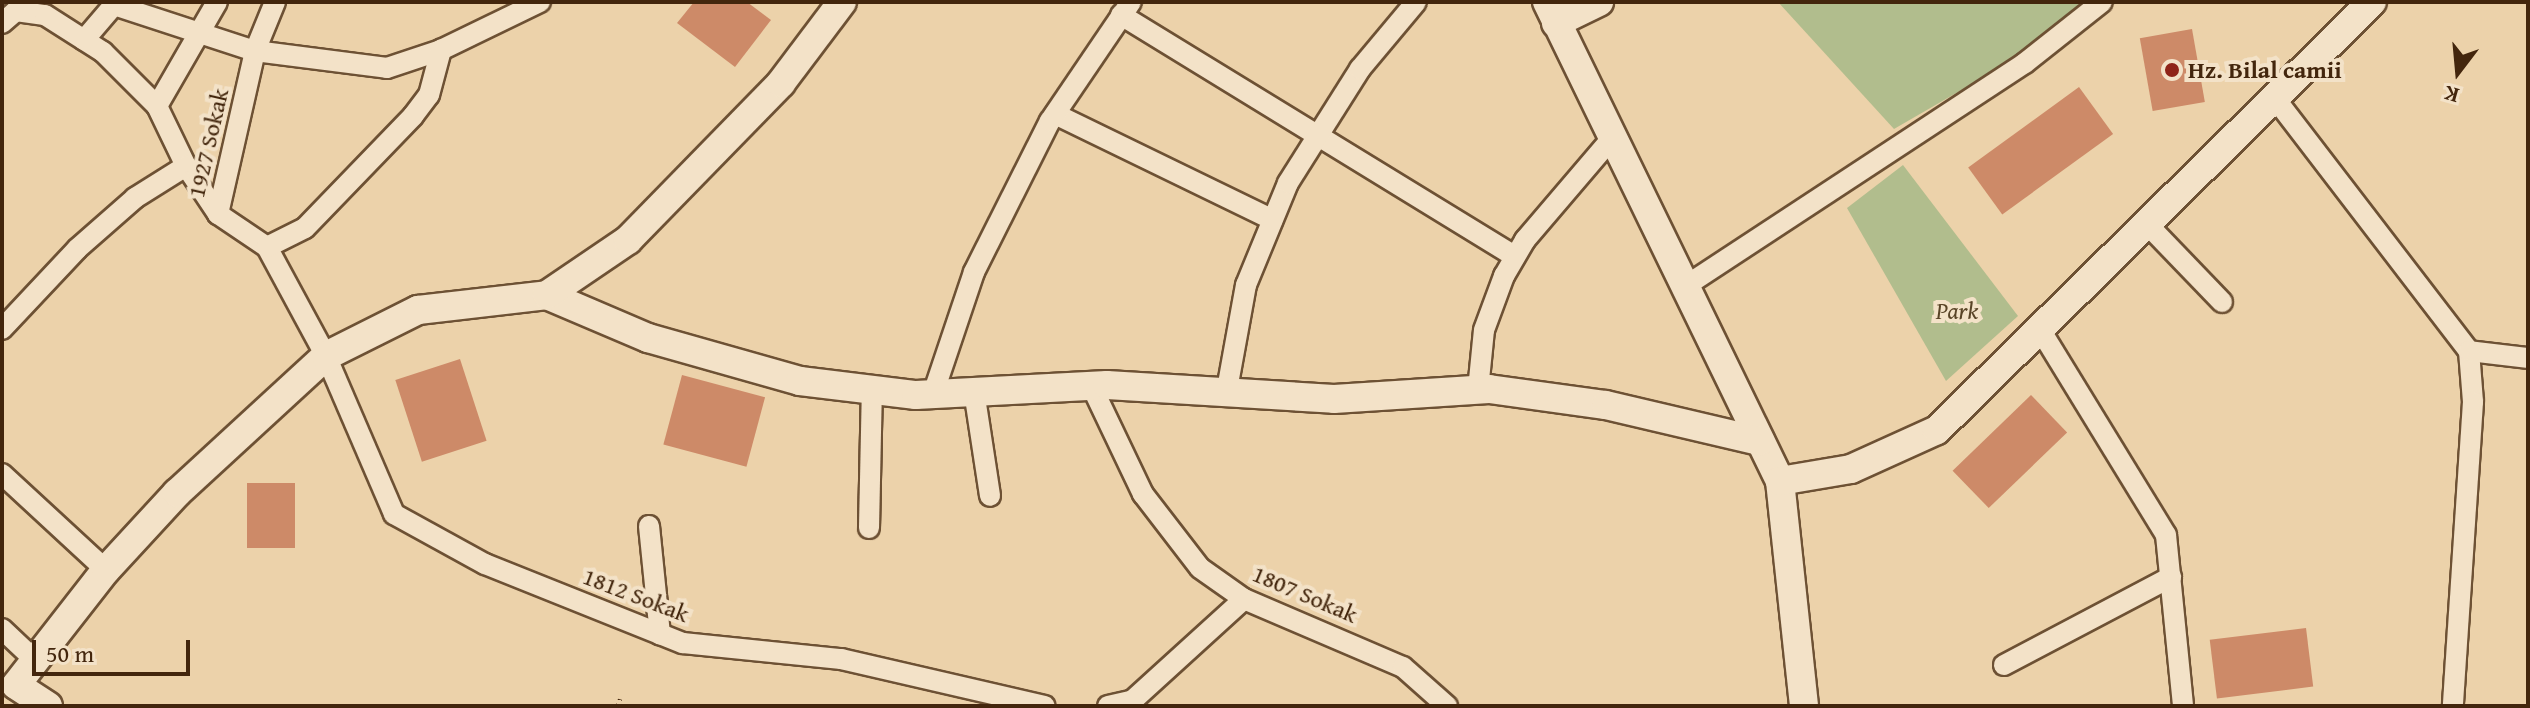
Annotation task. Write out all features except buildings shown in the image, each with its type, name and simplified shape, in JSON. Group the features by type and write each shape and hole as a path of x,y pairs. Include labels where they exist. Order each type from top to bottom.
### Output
{"street":[{"path":"157,106 217,2"},
{"name":"1927 Sokak","path":"275,2 255,51 218,214 267,247 326,356"},
{"path":"84,40 114,5 198,35 255,51 387,68 441,50 540,2"},
{"path":"48,706 9,691 37,662 106,570 177,493 326,356 418,310 547,295 628,240 781,83 842,2"},
{"path":"1226,395 1246,285 1288,183 1360,69 1416,2"},
{"path":"1599,2 1551,12 1780,481 1804,706"},
{"path":"1684,287 2025,63 2102,2"},
{"path":"1780,481 1851,469 1937,430 2372,2"},
{"path":"933,394 974,272 1055,114 1126,9 1318,135 1515,256"},
{"path":"2,23 16,11 45,15 84,40 157,106 186,166 218,214"},
{"path":"267,247 305,228 413,116 429,95 441,50"},
{"path":"2274,97 2469,351 2473,402 2453,706"},
{"path":"1055,114 1273,220"},
{"path":"1478,390 1484,330 1515,256 1612,138"},
{"path":"2,329 77,249 135,198 186,166"},
{"path":"2145,222 2222,302"},
{"path":"547,295 664,342 800,381 933,394 1091,385 1334,399 1478,390 1606,405 1760,441"},
{"path":"2041,331 2166,535 2183,706"},
{"path":"2469,351 2528,358"},
{"name":"1812 Sokak","path":"326,356 394,514 485,564 683,643 841,659 1045,706"},
{"name":"1807 Sokak","path":"1091,385 1143,494 1200,568 1244,599 1403,667 1447,706"},
{"path":"869,528 872,389"},
{"path":"974,391 990,496"},
{"path":"2,474 106,570"},
{"path":"649,526 660,634"},
{"path":"2004,665 2171,577"},
{"path":"1108,706 1133,700 1244,599"},
{"path":"2,629 37,662"}],"path":[{"path":"618,706 620,699"}],"green space":[{"path":"1778,2 2084,2 2022,55 1894,129"},
{"name":"Park","path":"1903,165 2018,316 1946,381 1847,208"}],"place":[{"name":"Hz. Bilal camii","path":"2172,70"}]}
